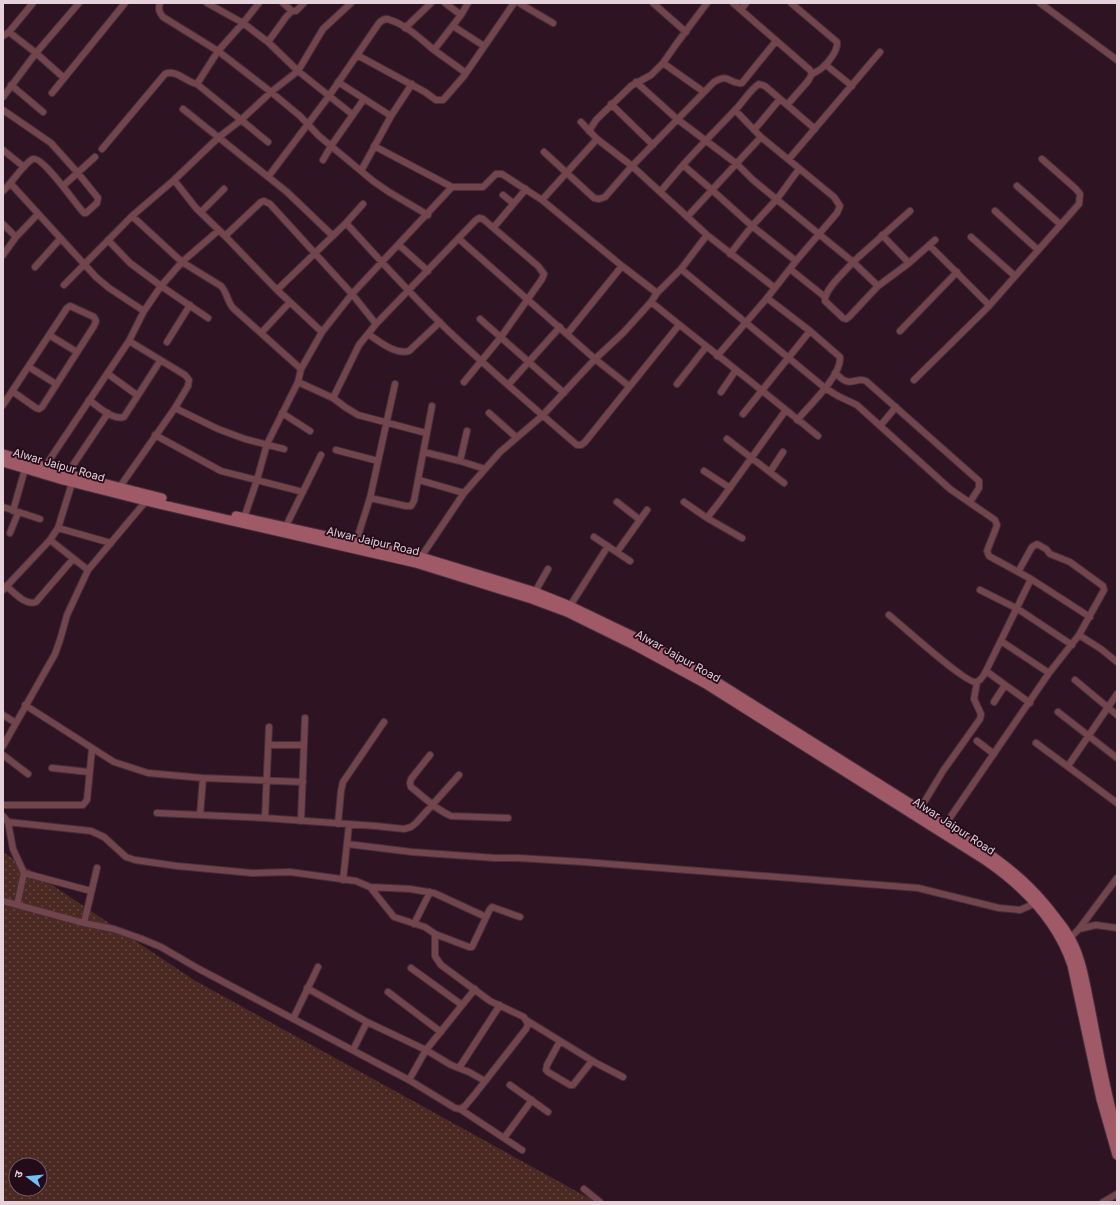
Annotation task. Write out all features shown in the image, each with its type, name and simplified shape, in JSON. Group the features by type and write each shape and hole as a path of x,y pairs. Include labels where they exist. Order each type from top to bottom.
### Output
{"main road":[{"name":"Alwar Jaipur Road","path":"3,454 44,468 119,488 244,518 421,556 535,592 570,606 643,641 703,674 920,810 927,819 945,825 981,848 1020,877 1033,889 1048,907 1079,959 1107,1095 1117,1132"},
{"name":"Alwar Jaipur Road","path":"3,462 25,470 146,501 416,563 532,599 567,612 636,646 706,684 927,819 997,868 1023,890 1036,903 1067,941 1101,1099 1117,1155"}],"street":[{"path":"3,36 9,32 33,3"},
{"path":"3,95 36,53 79,3"},
{"path":"52,93 125,3"},
{"path":"160,3 158,8 159,13 163,17 218,51 271,92 331,146 389,192 428,214"},
{"path":"207,3 216,5 268,42 298,71 353,115"},
{"path":"197,84 218,51 259,3"},
{"path":"283,3 292,11"},
{"path":"268,42 286,17 292,11 296,11 304,3"},
{"path":"64,285 132,216 174,180 219,137 298,71 323,29 351,3"},
{"path":"405,28 431,3"},
{"path":"445,3 461,15"},
{"path":"434,50 461,15 468,3"},
{"path":"357,54 412,84 436,100 443,100 466,73 514,3 553,23"},
{"path":"653,3 686,32"},
{"path":"589,131 596,120 611,104 636,82 651,75 663,63 707,3"},
{"path":"733,3 810,70 812,74"},
{"path":"741,10 746,3"},
{"path":"787,105 808,81 812,74 826,65 838,46 837,42 791,3"},
{"path":"1040,3 1117,60"},
{"path":"268,177 329,96 379,23 383,20 389,19 405,28 466,73"},
{"path":"453,26 484,46"},
{"path":"9,32 36,53 64,78"},
{"path":"544,152 594,198 599,200 605,197 632,166 704,92 720,78 724,77 742,84 776,41"},
{"path":"789,159 880,52"},
{"path":"663,63 704,92"},
{"path":"826,65 852,86"},
{"path":"102,149 166,74 170,72 175,73 188,82 197,84 268,142"},
{"path":"338,82 390,116"},
{"path":"636,82 677,119 737,164 753,180 853,262 878,286"},
{"path":"361,171 390,116 412,84"},
{"path":"660,192 706,140 759,84 765,86 815,129"},
{"path":"11,85 43,112"},
{"path":"323,160 364,99"},
{"path":"754,130 780,99"},
{"path":"611,104 653,145"},
{"path":"183,109 287,192 333,236"},
{"path":"3,110 51,143 98,198 97,202 86,213 84,213 63,186 41,162 36,159 32,160 24,167 3,192"},
{"path":"717,356 767,298 837,212 840,206 834,198 789,159 761,138 735,110"},
{"path":"581,122 597,139 632,166 707,235 775,288"},
{"path":"687,217 761,138"},
{"path":"542,200 597,139"},
{"path":"374,146 452,187 483,187 496,174 502,174 526,188 542,200 657,293"},
{"path":"3,150 24,167"},
{"path":"63,186 95,157"},
{"path":"914,380 988,307 1079,204 1080,194 1076,189 1042,159"},
{"path":"683,166 752,226 796,261"},
{"path":"730,254 752,226 777,199 799,169"},
{"path":"174,180 201,212 277,290 322,332"},
{"path":"11,184 60,239 109,288 144,311"},
{"path":"1017,186 1060,224"},
{"path":"244,518 267,444 298,382 301,369 322,332 352,294 452,187"},
{"path":"494,227 526,188"},
{"path":"201,212 224,189"},
{"path":"503,195 513,202"},
{"path":"225,236 261,202 264,201 270,204 352,294 376,324"},
{"path":"277,290 314,252 346,223 363,204"},
{"path":"824,297 853,262 910,211"},
{"path":"995,211 1038,250"},
{"path":"3,255 16,237 38,214"},
{"path":"132,216 182,262 225,290 229,303 301,369"},
{"path":"334,398 359,345 376,324 480,218 494,227 538,266 544,274 501,337 464,382"},
{"path":"346,223 440,322 542,416 577,445 582,445 679,325"},
{"path":"3,224 16,237"},
{"path":"44,468 108,374 129,341 144,311 161,286 182,262 219,230"},
{"path":"421,556 464,493 500,452 542,416 595,359 623,333 651,302 657,293 681,269 707,235"},
{"path":"882,235 909,263"},
{"path":"971,237 1015,276"},
{"path":"35,267 60,239"},
{"path":"459,239 595,359 629,386"},
{"path":"108,240 130,263 208,318"},
{"path":"790,269 824,297 825,300 843,318 846,319 878,286 909,263 935,240"},
{"path":"399,245 428,271"},
{"path":"929,245 987,302 988,307"},
{"path":"567,334 622,266"},
{"path":"681,269 825,388 857,406 950,489 995,520 997,525 986,551 989,556 1032,579 1090,617"},
{"path":"900,331 957,272"},
{"path":"767,298 810,331 840,357 840,362 835,373 825,388 797,420"},
{"path":"262,332 290,302"},
{"path":"651,302 717,356 763,390 818,436"},
{"path":"167,342 190,305"},
{"path":"3,405 12,391 29,367 67,308 70,306 94,317 96,321 94,326 42,407 39,409 12,391"},
{"path":"480,318 564,393"},
{"path":"368,334 392,349 405,352 409,351 440,322"},
{"path":"508,385 560,327"},
{"path":"743,414 810,331"},
{"path":"49,335 77,352"},
{"path":"119,488 175,408 188,386 189,380 185,375 129,341"},
{"path":"677,384 706,347"},
{"path":"89,400 108,414 118,418 124,417 160,361"},
{"path":"29,367 56,384"},
{"path":"721,392 736,370"},
{"path":"835,373 846,381 850,382 861,379 866,380 979,481 979,488 970,502"},
{"path":"108,374 137,395"},
{"path":"298,382 334,398 358,415 426,434"},
{"path":"356,542 370,498 395,384"},
{"path":"370,498 411,506 414,501 419,480 432,406"},
{"path":"880,426 896,407"},
{"path":"175,408 218,429 245,439 284,450"},
{"path":"707,518 786,410"},
{"path":"282,413 310,431"},
{"path":"489,413 516,437"},
{"path":"67,474 108,414"},
{"path":"460,461 467,431"},
{"path":"155,435 222,471 303,492"},
{"path":"727,439 784,483"},
{"path":"336,450 378,461"},
{"path":"424,452 485,469"},
{"path":"770,472 783,452"},
{"path":"286,526 321,455"},
{"path":"10,533 25,470"},
{"path":"704,471 730,488"},
{"path":"419,480 464,493"},
{"path":"72,482 58,528 50,540 5,588 26,602 31,604 36,602 73,559"},
{"path":"3,746 54,654 60,640 67,615 88,570 146,501"},
{"path":"617,502 640,520"},
{"path":"684,502 707,518 742,538"},
{"path":"3,507 40,519"},
{"path":"617,552 646,510"},
{"path":"58,528 111,543"},
{"path":"594,537 630,561"},
{"path":"50,540 88,570"},
{"path":"945,825 1049,674 1079,635 1104,590 1103,586 1070,562 1050,554 1046,549 1037,544 1032,547 1018,572"},
{"path":"570,606 608,546"},
{"path":"535,592 548,569"},
{"path":"920,810 943,771 980,720 981,714 974,699 977,682 980,681 986,671 1032,579"},
{"path":"980,590 1018,609 1072,645"},
{"path":"889,615 946,663 968,679 973,682 977,682"},
{"path":"1079,635 1101,649 1117,662"},
{"path":"1001,641 1049,674"},
{"path":"986,671 1030,703"},
{"path":"1075,680 1117,714"},
{"path":"994,702 1005,685"},
{"path":"1068,766 1117,694"},
{"path":"25,705 114,762 148,773 203,778 303,782"},
{"path":"1058,712 1117,758"},
{"path":"3,715 16,723"},
{"path":"301,821 305,718"},
{"path":"338,824 343,782 384,722"},
{"path":"265,818 269,727"},
{"path":"977,741 994,754"},
{"path":"1036,743 1117,803"},
{"path":"269,745 304,745"},
{"path":"3,805 83,805 87,800 92,749"},
{"path":"3,755 28,774"},
{"path":"430,755 411,779 410,783 412,787 433,805 451,816 508,818"},
{"path":"52,768 89,772"},
{"path":"157,813 265,818 404,829 411,827 416,823 459,775"},
{"path":"200,815 203,778"},
{"path":"3,816 8,822 12,849 24,873 17,905"},
{"path":"8,822 98,833 126,856 135,860 177,866 252,873 290,872 356,881 370,887 410,889 430,892 486,917"},
{"path":"343,880 349,825"},
{"path":"347,844 412,852 584,862 918,888 999,908 1020,910 1036,903"},
{"path":"84,922 97,868"},
{"path":"24,873 91,890"},
{"path":"1067,941 1079,929 1117,878"},
{"path":"370,887 394,917 424,927 435,934 468,947 472,947 486,917 492,908 520,917"},
{"path":"1109,888 1117,891"},
{"path":"414,924 430,892"},
{"path":"3,901 114,929 142,939 161,948 409,1080 455,1108 460,1109 522,1150"},
{"path":"1079,929 1096,925 1117,928"},
{"path":"435,934 434,951 437,961 441,965 490,1001 524,1018 623,1078"},
{"path":"293,1019 318,967"},
{"path":"410,968 462,1005"},
{"path":"307,988 367,1022 426,1050 451,1065 485,1081"},
{"path":"409,1080 426,1050 475,989"},
{"path":"388,992 440,1032"},
{"path":"459,1068 500,1005"},
{"path":"460,1109 465,1106 526,1029 528,1024 526,1020"},
{"path":"353,1050 367,1022"},
{"path":"560,1041 547,1065 546,1070 548,1072 573,1086 592,1060"},
{"path":"510,1085 548,1112"},
{"path":"504,1138 532,1100"},
{"path":"584,1189 600,1202"},
{"path":"1103,1202 1117,1194"}],"shaded area":[{"path":"3,852 194,980 596,1202 3,1202"}]}
